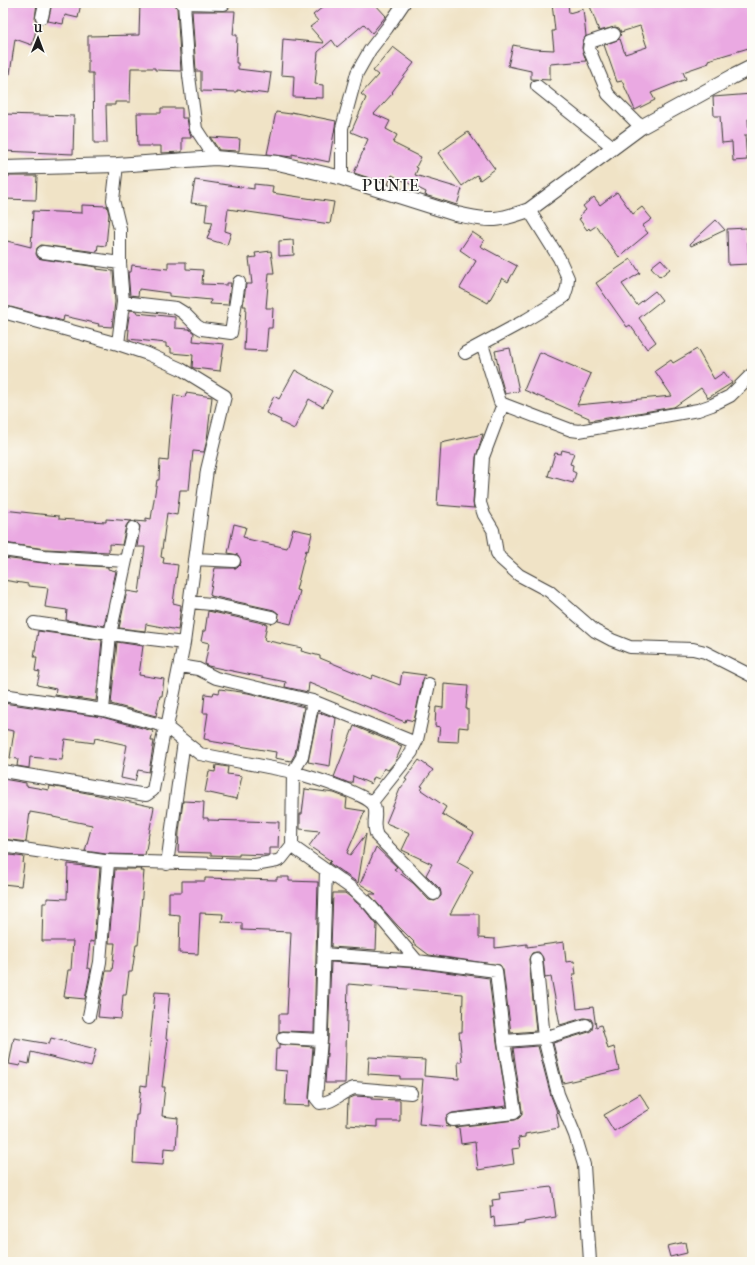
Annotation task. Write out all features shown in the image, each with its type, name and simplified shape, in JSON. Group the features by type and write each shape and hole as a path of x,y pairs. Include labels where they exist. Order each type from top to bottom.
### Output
{"street":[{"path":"42,17 45,3"},
{"path":"215,158 196,129 189,76 184,3 224,4"},
{"path":"342,178 342,128 357,73 370,50 387,28 401,5"},
{"path":"614,34 590,42 589,49 608,94 641,127"},
{"path":"3,168 117,165 215,158 278,162 342,178 456,214 474,218 494,219 515,215 529,210 641,127 732,77 752,68"},
{"path":"537,86 613,148"},
{"path":"117,165 113,200 120,229 120,263 123,302 118,344"},
{"path":"465,353 564,297 568,278 559,258 529,210"},
{"path":"43,252 120,263"},
{"path":"123,302 176,308 184,313 196,326 202,329 232,333 239,282"},
{"path":"3,312 118,344 148,354 181,369 225,396 207,470 197,559 172,731 163,864"},
{"path":"482,344 500,402 502,404 571,430 579,431 698,410 730,396 752,374"},
{"path":"502,404 483,457 480,503 484,515 493,530 497,553 500,558 519,575 549,591 595,631 612,640 630,647 693,649 705,652 752,676"},
{"path":"103,710 110,634 133,528"},
{"path":"3,550 44,556 126,561"},
{"path":"197,559 234,561"},
{"path":"191,602 211,604 272,617"},
{"path":"34,623 184,643"},
{"path":"181,666 198,669 216,678 313,701 411,742 413,748"},
{"path":"372,802 412,752 417,740 429,684"},
{"path":"3,695 103,710 172,731 200,754 293,772 326,782 361,796 372,802 375,807 374,829 377,836 434,894"},
{"path":"3,846 107,862 254,870 277,861 281,859 292,845 293,772 302,757 310,724 313,701"},
{"path":"3,771 146,795 153,790 172,731"},
{"path":"292,845 296,850 354,890 368,904 416,961"},
{"path":"89,1016 100,962 107,862"},
{"path":"326,870 321,1040 316,1095 318,1101 320,1103 330,1102 346,1091 354,1088 411,1093"},
{"path":"323,954 416,961 496,970 504,1041 515,1110 514,1113 453,1120"},
{"path":"536,958 544,1038 558,1094 575,1135 584,1165 590,1262"},
{"path":"504,1041 544,1038 586,1025"},
{"path":"283,1038 321,1040"}],"building":[{"path":"8,3 37,3 35,19 38,23 32,45 15,39 10,74 3,74 3,9 6,10"},
{"path":"52,3 81,3 78,18 65,15 63,24 48,21"},
{"path":"140,3 175,4 177,8 181,71 155,70 155,68 131,68 130,102 115,102 115,105 106,105 107,143 94,143 93,73 88,73 88,36 139,35"},
{"path":"328,3 374,3 386,16 372,33 364,24 337,47 332,40 318,52 315,84 323,85 323,98 293,97 294,76 281,75 283,39 324,43 310,27 318,21 313,15"},
{"path":"552,3 568,3 569,13 583,9 586,36 583,41 582,48 586,61 550,64 550,80 531,79 531,71 508,66 513,45 533,49 554,50 552,31 555,31"},
{"path":"601,3 752,3 752,47 708,60 709,63 683,72 686,79 651,93 655,100 635,110 622,81 617,82 604,45 620,39 625,54 647,47 640,26 621,32 619,28 615,27 599,31 590,6"},
{"path":"192,11 235,11 233,35 237,35 236,63 238,63 238,69 271,73 268,94 237,90 237,92 201,91 201,71 196,71"},
{"path":"393,47 414,63 392,92 393,93 374,114 390,121 386,129 397,135 393,143 421,157 416,167 418,168 415,175 462,189 457,205 425,195 426,192 392,175 388,184 354,173 368,139 351,132 366,98 361,94 378,75 373,71"},
{"path":"752,94 752,119 748,119 749,135 745,135 747,160 733,161 732,142 722,143 720,116 714,116 713,97"},
{"path":"161,108 182,108 182,118 187,118 191,138 182,138 182,152 161,153 161,146 138,146 137,113 161,113"},
{"path":"276,112 291,114 291,112 336,121 329,162 292,154 292,157 267,154"},
{"path":"3,114 74,116 73,154 3,151"},
{"path":"468,132 495,169 480,180 477,175 462,186 438,153"},
{"path":"210,137 240,139 239,151 219,150"},
{"path":"3,176 37,176 36,200 3,199"},
{"path":"195,180 254,189 254,184 273,186 272,193 334,202 330,224 228,209 225,231 231,233 227,245 207,239 213,222 205,221 207,205 191,203"},
{"path":"617,192 633,214 642,207 652,219 642,226 648,233 619,257 596,226 590,230 589,228 587,230 579,219 581,218 579,216 586,210 583,206 594,197 600,205"},
{"path":"82,205 107,206 109,214 106,246 98,245 97,252 41,245 37,248 36,254 38,258 42,259 97,267 97,269 113,271 115,302 112,327 98,326 99,324 64,316 63,321 3,305 3,240 31,247 33,211 82,213"},
{"path":"716,220 725,230 691,246 690,244"},
{"path":"747,228 749,264 728,265 727,229"},
{"path":"472,232 484,240 480,246 517,266 508,282 502,278 488,303 460,288 476,261 460,250"},
{"path":"293,240 294,255 279,256 279,241"},
{"path":"271,251 274,273 269,273 266,308 273,308 272,328 268,328 266,351 244,350 246,306 243,306 246,284 252,284 249,258 256,257 255,253"},
{"path":"631,259 640,273 622,284 637,305 655,291 662,300 639,318 656,342 647,349 630,325 627,327 596,283"},
{"path":"661,259 670,269 660,277 651,267"},
{"path":"168,262 186,262 186,269 203,270 202,284 227,285 227,283 231,283 228,305 210,304 211,300 169,296 169,293 139,289 138,296 130,295 128,272 131,272 132,265 168,269"},
{"path":"130,310 137,311 137,313 175,317 175,328 189,329 194,333 193,341 224,344 220,371 192,367 193,355 171,353 171,348 166,347 166,343 128,339 129,329 127,329"},
{"path":"510,348 519,391 505,394 495,351"},
{"path":"697,349 714,379 724,372 732,383 708,398 701,388 674,407 589,421 589,418 524,390 540,352 591,374 577,405 672,396 655,371 671,360 673,363"},
{"path":"295,370 332,391 323,407 309,399 294,429 280,422 281,420 266,413 274,396 279,399"},
{"path":"186,393 212,397 207,440 204,452 193,451 189,490 180,490 177,515 167,513 161,557 164,558 163,563 178,565 173,603 181,605 178,630 146,624 145,631 119,628 127,591 139,593 145,547 137,547 140,526 135,521 146,522 146,518 151,519 157,480 159,480 160,460 168,461 174,395 185,397"},
{"path":"483,434 476,457 474,508 437,505 441,443"},
{"path":"562,450 574,453 570,464 573,465 572,471 576,473 573,483 548,476 555,453 561,454"},
{"path":"3,510 59,516 59,519 106,522 106,519 132,521 126,526 122,545 109,544 109,552 45,549 4,543"},
{"path":"234,524 246,527 243,537 247,539 287,548 293,529 312,533 296,590 300,591 291,624 278,621 279,614 274,610 211,596 210,594 215,568 237,568 241,562 238,555 228,553"},
{"path":"3,558 44,563 108,567 108,569 116,571 104,626 66,620 67,610 45,607 48,588 28,586 28,584 3,580"},
{"path":"208,611 267,624 264,640 302,648 301,651 320,656 320,658 371,679 373,675 400,685 402,672 425,675 422,682 414,721 406,719 405,722 309,683 308,692 285,687 286,682 208,666 205,664 209,643 201,641 203,631 205,631"},
{"path":"38,631 102,640 96,701 55,695 56,689 37,685 40,672 35,671 37,657 34,657"},
{"path":"117,642 143,646 139,675 164,679 162,696 160,696 156,716 111,704"},
{"path":"444,684 468,686 466,709 468,709 468,728 459,727 458,742 438,741 440,727 435,726 436,707 443,708"},
{"path":"220,689 248,693 304,707 295,754 291,761 275,758 276,752 204,739 208,713 203,713 205,694 213,695 214,692 219,693"},
{"path":"3,703 102,717 153,731 151,741 154,741 149,772 138,770 135,781 121,778 127,745 95,738 94,743 65,739 62,760 30,757 29,768 17,766 18,759 10,758 14,731 3,729"},
{"path":"318,713 336,718 330,766 308,762"},
{"path":"354,726 402,746 395,762 388,770 384,768 379,779 374,777 371,784 353,776 352,783 334,777"},
{"path":"419,760 433,770 421,786 423,787 421,790 446,807 442,814 474,833 457,862 473,871 450,914 479,914 479,938 495,939 495,948 527,944 527,947 564,942 566,962 574,961 576,974 573,974 577,1009 593,1007 596,1027 601,1025 608,1049 614,1047 619,1070 563,1083 553,1043 589,1032 592,1030 593,1023 591,1019 584,1018 560,1025 551,977 545,978 543,958 539,952 532,953 529,959 536,1031 511,1033 503,970 500,965 429,955 413,943 414,942 369,894 376,894 360,884 376,847 397,867 394,869 413,883 429,900 435,901 441,896 440,889 426,875 432,864 402,850 410,833 386,823 400,789 407,780 405,779"},
{"path":"216,765 228,767 227,774 242,776 237,799 205,792 209,771 215,772"},
{"path":"3,779 26,783 26,786 49,790 50,786 154,807 145,855 106,854 85,851 92,825 30,812 26,842 3,839"},
{"path":"305,789 334,793 347,798 346,808 365,811 347,853 350,855 366,834 358,883 329,863 331,861 309,846 320,831 300,829 300,814 302,814"},
{"path":"183,801 204,802 203,818 208,818 208,820 279,822 278,848 269,848 269,855 239,854 239,856 178,852"},
{"path":"3,854 24,857 21,886 3,884"},
{"path":"68,864 100,868 94,942 90,941 87,968 91,969 85,999 64,997 68,970 71,970 73,941 42,941 43,903 47,903 47,898 67,899"},
{"path":"115,869 142,869 141,871 144,871 138,945 136,945 132,972 129,972 126,995 123,995 121,1019 98,1017 106,971 112,971 115,943 109,943"},
{"path":"277,877 289,877 289,881 318,882 314,1032 279,1032 279,1014 287,1014 291,932 242,930 242,923 222,922 223,914 200,913 198,954 179,953 180,915 169,914 169,892 182,892 182,881 205,881 205,878 277,880"},
{"path":"333,893 345,893 364,909 377,925 376,950 331,947"},
{"path":"331,962 416,968 489,978 507,1106 452,1113 446,1117 447,1124 450,1127 419,1124 423,1079 400,1079 400,1076 368,1074 369,1057 425,1060 424,1076 459,1079 458,1062 462,1062 459,1032 462,1032 463,994 348,984 345,1083 325,1083"},
{"path":"155,992 170,993 166,1039 168,1039 162,1087 165,1087 162,1116 178,1118 176,1149 164,1148 163,1165 133,1163 136,1115 138,1115 141,1085 146,1086"},
{"path":"14,1038 49,1044 51,1038 96,1049 91,1067 31,1052 29,1064 21,1062 20,1066 9,1064"},
{"path":"279,1044 313,1047 309,1097 310,1106 285,1105 287,1071 275,1070 276,1049 279,1049"},
{"path":"538,1046 551,1096 556,1109 559,1128 525,1134 525,1137 518,1138 520,1148 512,1149 514,1164 478,1170 475,1142 461,1144 459,1128 455,1127 515,1120 519,1118 522,1115 522,1111 513,1048"},
{"path":"640,1094 650,1109 614,1131 604,1115"},
{"path":"355,1096 371,1097 371,1099 400,1100 400,1121 377,1121 377,1127 347,1125 348,1099"},
{"path":"552,1187 556,1217 524,1222 524,1224 495,1227 494,1217 491,1218 490,1206 493,1206 492,1200 500,1199 499,1193"},
{"path":"685,1242 687,1253 670,1257 667,1246"}],"district":[{"name":"PUNIE","path":"391,185"}]}
